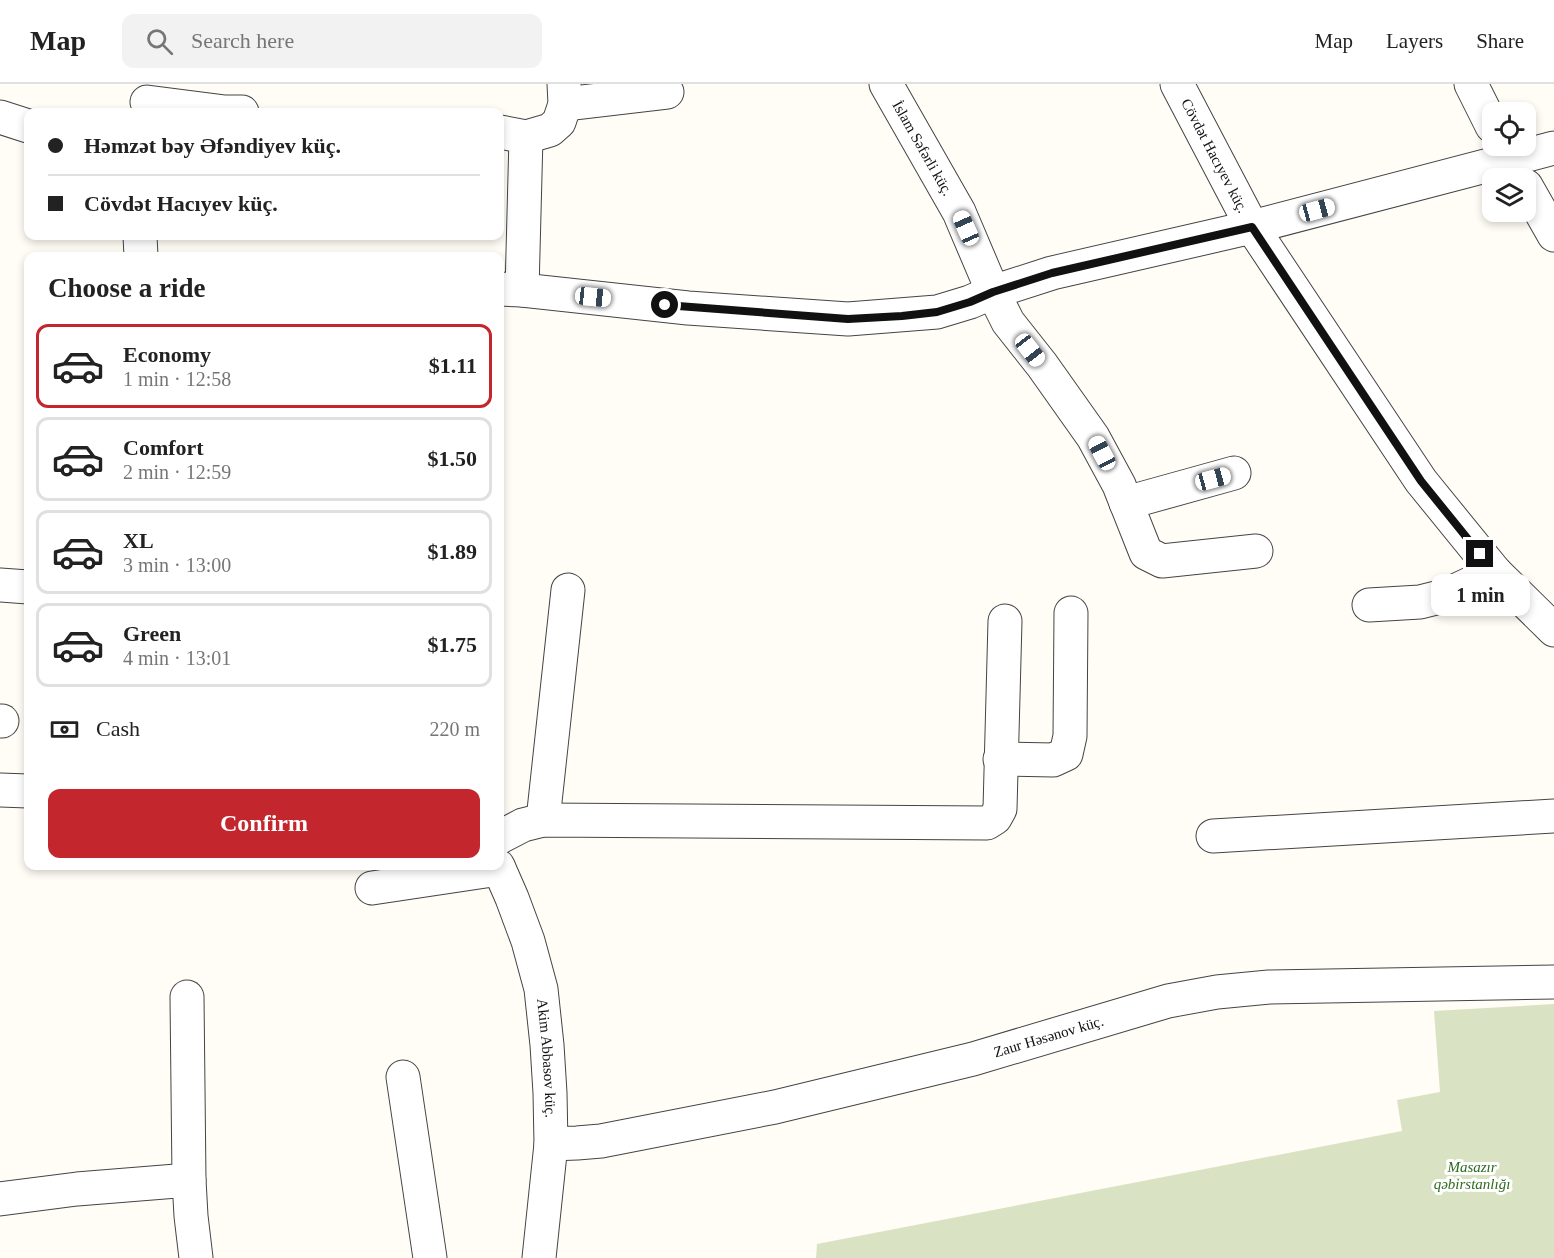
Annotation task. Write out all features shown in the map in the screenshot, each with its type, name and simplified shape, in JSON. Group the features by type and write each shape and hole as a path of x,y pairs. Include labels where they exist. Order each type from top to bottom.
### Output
{"street":[{"name":"İslam Səfərli küç.","path":"886,84 959,212 1008,322 1042,364 1094,437 1119,485 1146,553 1162,561 1256,551"},
{"name":"Cövdət Hacıyev küç.","path":"1177,84 1252,227 1421,481 1495,572 1554,630"},
{"path":"1471,84 1482,106"},
{"path":"667,93 565,94 559,122 550,130 513,134 511,289 688,308 848,319 937,312 1052,273 1515,167 1554,148"},
{"path":"148,100 199,108"},
{"path":"0,117 24,125"},
{"path":"1515,167 1554,235"},
{"path":"1126,503 1234,473"},
{"path":"1370,605 1420,602 1444,596 1495,572"},
{"path":"0,585 24,587"},
{"path":"543,820 568,590"},
{"path":"1000,759 1053,760 1065,754 1070,736 1071,613"},
{"path":"504,835 523,825 543,820 987,823 1000,809 1005,621"},
{"path":"0,790 24,791"},
{"path":"1212,836 1554,816"},
{"path":"372,888 480,870"},
{"name":"Akim Abbasov küç.","path":"499,870 528,941 540,989 547,1045 551,1144 539,1258"},
{"name":"Zaur Həsənov küç.","path":"551,1144 601,1141 775,1107 973,1059 1168,1001 1217,992 1269,987 1554,982"},
{"path":"187,997 189,1180 196,1258"},
{"path":"403,1077 430,1258"},
{"path":"0,1199 77,1189 189,1180"}],"green space":[{"name":"Masazır qəbirstanlığı","path":"1554,1004 1554,1258 816,1258 817,1244 1402,1131 1397,1100 1440,1092 1434,1011"}],"route":[{"path":"665,305 848,319 937,312 1052,273 1252,227 1421,481 1480,554"}]}
